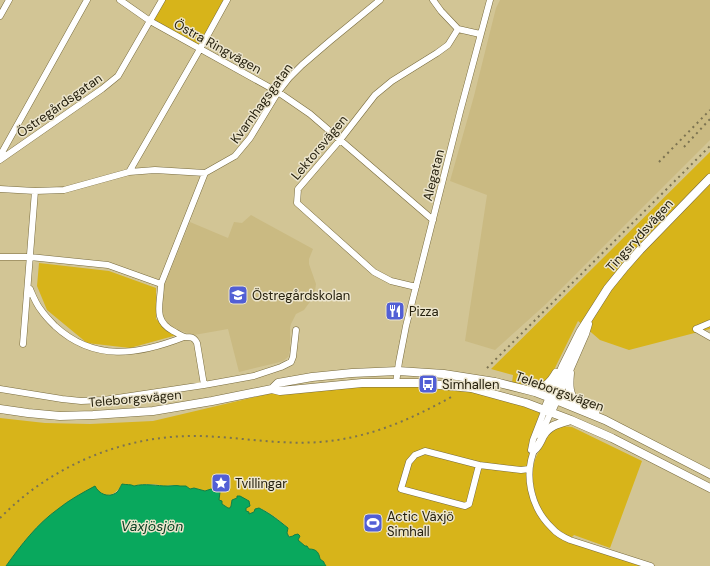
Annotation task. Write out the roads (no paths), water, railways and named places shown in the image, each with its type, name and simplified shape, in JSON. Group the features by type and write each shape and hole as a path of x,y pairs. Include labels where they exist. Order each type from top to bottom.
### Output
{"main road":[{"name":"Tingsrydsvägen","path":"548,411 567,358 580,332 608,288 655,233 710,178"},
{"name":"Tingsrydsvägen","path":"553,399 585,334 592,313"},
{"path":"527,390 542,388 547,385 553,378 561,363 567,358"},
{"path":"570,367 570,388 574,398 605,420"},
{"name":"Teleborgsvägen","path":"0,409 60,416 153,412 212,402 272,388 278,383 312,377 352,373 398,371 444,374 495,382 527,390 553,399 605,420 710,474"},
{"name":"Teleborgsvägen","path":"272,388 280,391 362,383 428,384 471,388 526,402 571,420 619,441 710,488"},
{"path":"532,454 550,427 555,424 571,420"}],"street":[{"path":"0,16 3,5 9,0"},
{"path":"0,156 87,0"},
{"name":"Östra Ringvägen","path":"120,0 150,21 278,92 310,114 433,220"},
{"name":"Östregårdsgatan","path":"0,160 102,89 118,76 162,0"},
{"path":"130,172 227,0"},
{"name":"Kvarnhagsgatan","path":"205,173 235,156 250,138 278,92 289,78 330,41 380,0"},
{"path":"433,0 458,29 480,34"},
{"name":"Alegatan","path":"396,383 406,326 480,34 490,0"},
{"name":"Lektorsvägen","path":"416,287 391,281 374,272 297,203 298,189 340,140 375,94 392,81 448,45 458,29"},
{"path":"0,189 35,191 64,190 130,172 155,170 205,173 161,284 158,312 160,319 170,330 184,337"},
{"path":"23,344 35,191"},
{"path":"0,257 30,257 108,265 161,284"},
{"path":"28,288 30,289 39,309 45,317 69,337 96,350 109,352 132,351 148,349 184,337 190,336 194,338 197,343 204,385"},
{"path":"710,323 696,329 710,337"},
{"path":"0,389 81,401 111,399 254,376 287,365 291,362 293,357 296,330"},
{"path":"548,411 532,454 529,469 532,497 544,518 551,528 570,540 651,566"},
{"path":"479,465 469,504 465,506 401,489 409,462 415,454 425,451 479,465 520,470 529,469"}],"water":[{"name":"Växjösjön","path":"122,484 134,486 186,486 190,489 194,488 205,491 211,489 220,492 219,500 222,501 222,504 228,508 231,506 232,500 237,498 237,496 240,496 249,501 250,506 246,508 246,511 249,512 249,514 254,512 255,509 259,508 271,515 288,528 287,533 289,537 298,534 300,536 298,540 309,549 317,552 320,559 326,566 6,566 36,528 50,515 80,494 95,486 101,493 110,495 116,493"}],"railway":[{"path":"659,162 710,110"},
{"path":"684,147 710,119"},
{"path":"487,368 710,146"},
{"path":"0,518 42,483 78,462 97,454 137,442 178,436 305,443 338,440 372,432 405,420 453,396"}],"place":[{"name":"Östregårdskolan","path":"238,295"},
{"name":"Pizza","path":"395,311"},
{"name":"Simhallen","path":"428,384"},
{"name":"Tvillingar","path":"221,483"},
{"name":"Actic Växjö Simhall","path":"373,523"}]}
